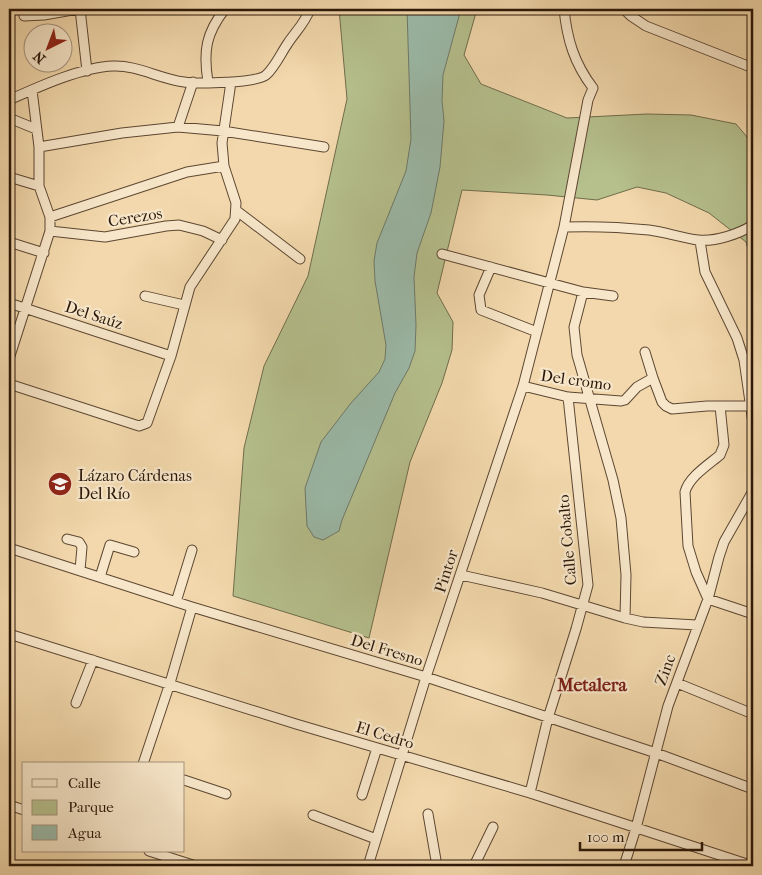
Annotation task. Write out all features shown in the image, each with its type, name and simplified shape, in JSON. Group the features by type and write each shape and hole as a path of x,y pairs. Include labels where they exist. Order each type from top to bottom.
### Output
{"street":[{"path":"24,16 44,15 79,9 87,70"},
{"path":"208,82 205,59 206,47 212,28 225,9"},
{"path":"9,100 87,70 119,66 184,82 231,82 260,78 266,75 292,36 307,19 310,9"},
{"name":"Pintor","path":"368,866 401,755 522,386 564,227 588,100 592,88 582,74 572,52 566,31 564,9"},
{"path":"624,9 646,26 753,68"},
{"path":"178,128 194,82"},
{"path":"9,384 139,426 147,422 171,356 190,287 235,218 236,203 224,166 223,132 231,82"},
{"path":"9,359 50,231 50,217 39,186 39,147 32,90"},
{"path":"9,118 36,129"},
{"path":"39,147 122,133 178,128 223,132 324,147"},
{"path":"50,217 187,172 224,166"},
{"path":"9,177 39,186"},
{"path":"236,211 300,260"},
{"name":"Cerezos","path":"50,231 105,237 180,225 203,231 222,240"},
{"path":"564,227 623,227 652,230 700,240 737,234 753,225"},
{"path":"700,240 705,272 738,338 745,369 753,423"},
{"path":"9,242 44,252"},
{"path":"442,254 583,292 612,296"},
{"path":"491,267 479,295 481,310 537,332"},
{"path":"583,292 574,334 577,355 613,480 621,518 626,575 625,618"},
{"path":"145,296 184,305"},
{"name":"Del Saúz","path":"9,303 171,356"},
{"path":"645,352 662,402 666,406 672,409 750,406"},
{"name":"Del cromo","path":"522,386 591,400 625,400 637,387 653,378"},
{"name":"Calle Cobalto","path":"530,793 548,718 583,605 588,577 568,396"},
{"path":"720,406 723,451 692,479 685,492 688,546 696,572 708,599 753,614"},
{"name":"Zinc","path":"624,866 668,706 708,599 724,542 753,491"},
{"path":"66,539 79,542 82,547 80,570"},
{"path":"100,577 110,545 134,552"},
{"name":"Del Fresno","path":"9,548 192,607 426,678 656,753 753,789"},
{"path":"176,602 192,550"},
{"path":"461,575 542,593 643,622 697,625"},
{"path":"144,762 170,683 192,607"},
{"name":"El Cedro","path":"9,634 377,748 530,793 752,864"},
{"path":"76,703 93,660"},
{"path":"677,683 753,714"},
{"path":"362,795 377,748"},
{"path":"185,780 226,794"},
{"path":"9,806 22,809"},
{"path":"428,814 436,866"},
{"path":"313,815 376,838"},
{"path":"474,866 493,827"},
{"path":"152,852 196,866"}],"green space":[{"path":"339,9 477,9 464,55 481,84 567,118 647,114 691,115 736,124 753,144 753,267 746,242 709,213 666,193 637,187 597,200 462,190 437,293 453,322 452,350 442,383 410,462 369,638 233,596 244,448 264,366 308,276 347,99"}],"water":[{"path":"407,9 461,9 443,75 442,101 444,121 440,167 431,213 417,253 414,277 415,351 409,368 395,393 339,531 323,540 314,537 307,526 305,488 321,442 351,403 379,372 385,359 386,345 375,281 374,261 377,243 406,171 411,139"}],"place":[{"name":"Lázaro Cárdenas Del Río","path":"60,484"}],"district":[{"name":"Metalera","path":"592,685"}]}
